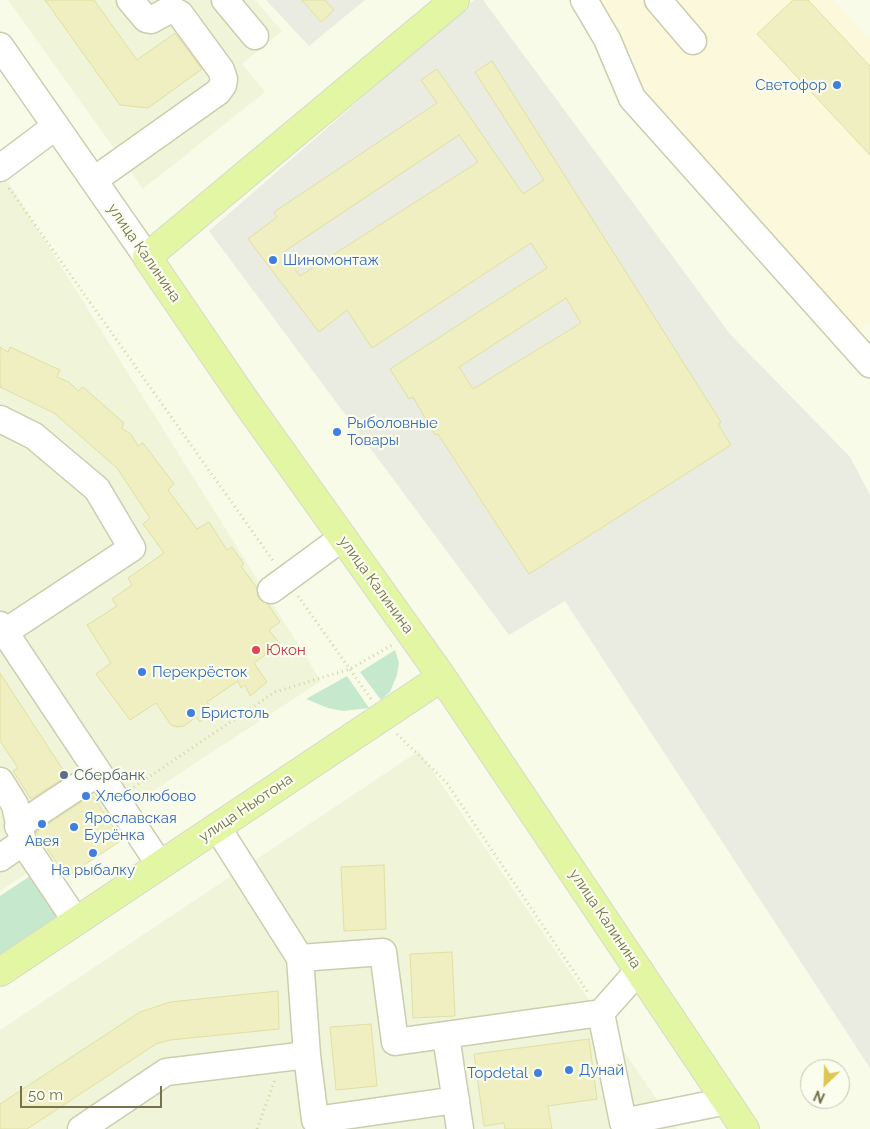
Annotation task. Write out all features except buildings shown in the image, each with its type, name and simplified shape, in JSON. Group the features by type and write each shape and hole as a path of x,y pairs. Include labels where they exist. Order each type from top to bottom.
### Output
{"main road":[{"path":"147,257 455,0"},
{"name":"улица Калинина","path":"147,257 246,402 442,677 746,1129"},
{"name":"улица Ньютона","path":"0,972 442,677"}],"street":[{"path":"94,180 218,92 223,85 224,78 221,70 176,10 171,9 151,20 146,19 130,0"},
{"path":"225,0 255,36"},
{"path":"584,0 607,39 632,98 870,364"},
{"path":"658,0 693,41"},
{"name":"улица Калинина","path":"0,46 147,257"},
{"path":"3,176 56,126"},
{"path":"0,419 34,436 97,489 132,548 2,629 160,865"},
{"path":"279,584 342,538"},
{"path":"0,858 20,834 98,773"},
{"path":"0,781 15,805 20,834 76,921"},
{"path":"217,827 300,958 295,1056 315,1120 456,1100"},
{"path":"300,958 383,952 395,1042 602,1013 639,970"},
{"path":"602,1013 623,1122 727,1101"},
{"path":"446,1036 460,1129"},
{"path":"81,1129 166,1072 295,1056"}],"path":[{"path":"3,176 279,584 350,669 375,706"},
{"path":"116,799 275,692 350,669 394,643"},
{"path":"392,730 446,782 602,1013"},
{"path":"257,1129 295,1056"}],"shaded area":[{"path":"8,0 255,0 282,31 242,64 265,92 143,189"},
{"path":"266,0 365,0 309,46"},
{"path":"474,0 483,0 730,334 850,457 870,495 870,1068 565,601 509,635 209,231"},
{"path":"600,0 834,0 870,39 870,322 856,334 637,96 634,59"},
{"path":"0,169 321,681 0,891"},
{"path":"395,650 399,663 397,675 390,692 381,700 360,672"},
{"path":"347,676 369,708 343,711 328,708 306,699"},
{"path":"419,751 677,1129 0,1129 0,1030"},
{"path":"30,876 59,916 0,956 0,896"}],"place":[{"name":"Светофор","path":"837,85"},
{"name":"Шиномонтаж","path":"273,260"},
{"name":"Рыболовные Товары","path":"337,432"},
{"name":"Юкон","path":"256,650"},
{"name":"Перекрёсток","path":"142,672"},
{"name":"Бристоль","path":"191,713"},
{"name":"Сбербанк","path":"64,775"},
{"name":"Хлеболюбово","path":"86,796"},
{"name":"Авея","path":"42,824"},
{"name":"Ярославская Бурёнка","path":"74,827"},
{"name":"На рыбалку","path":"93,853"},
{"name":"Дунай","path":"569,1070"},
{"name":"Topdetal","path":"538,1073"}]}
